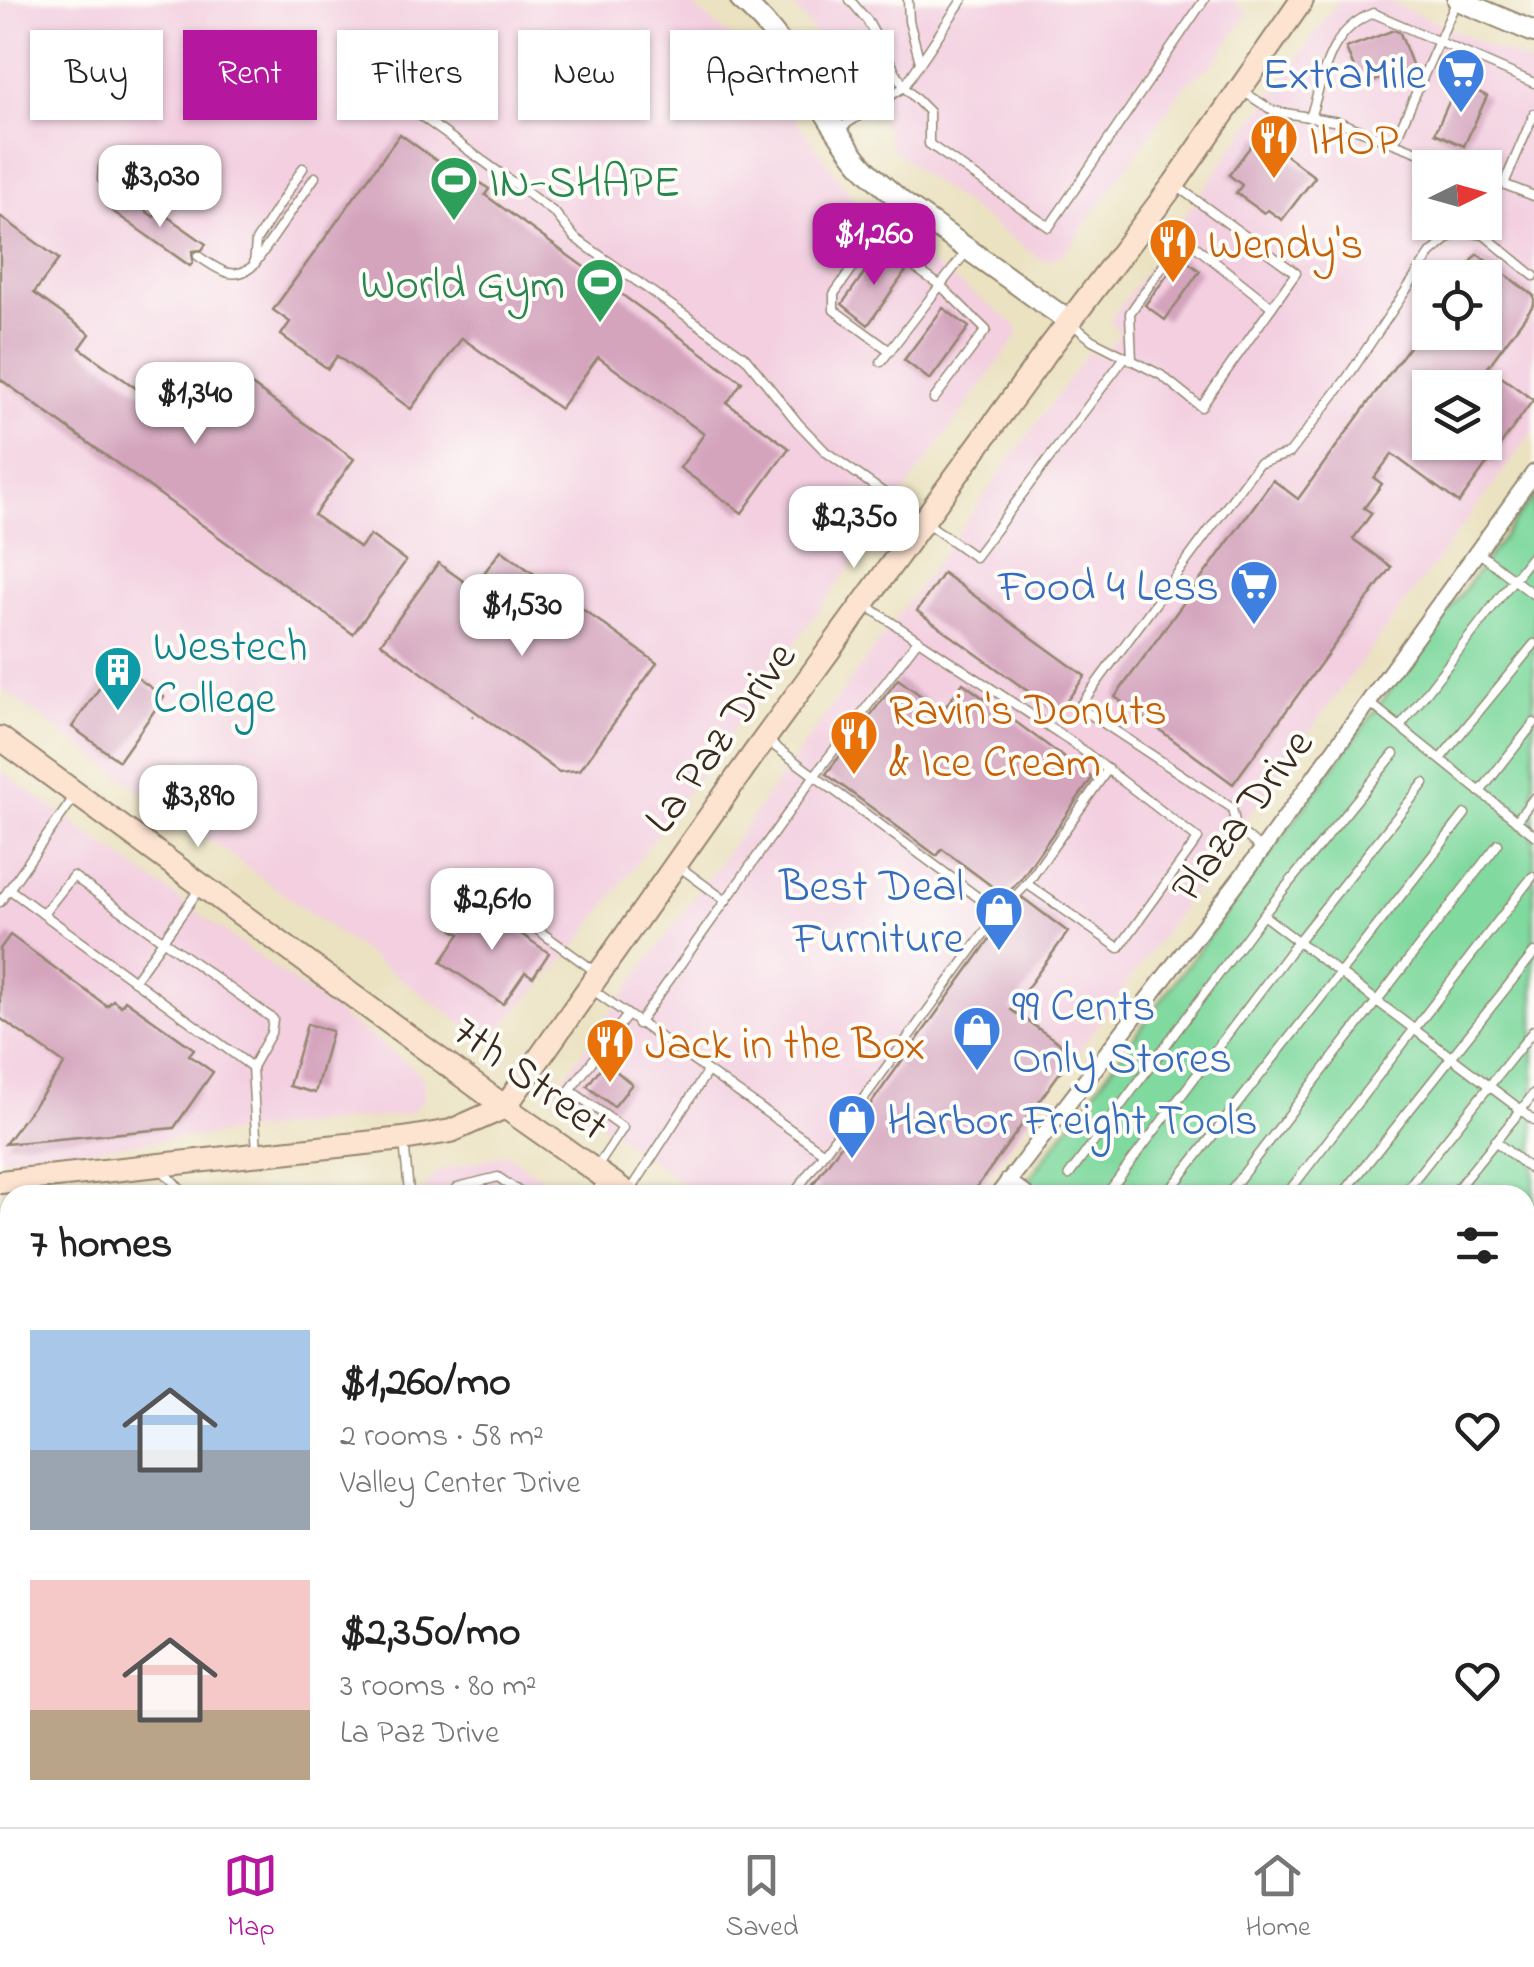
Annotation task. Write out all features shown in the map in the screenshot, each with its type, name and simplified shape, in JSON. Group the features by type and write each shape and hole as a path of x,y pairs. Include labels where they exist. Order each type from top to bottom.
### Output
{"main road":[{"name":"La Paz Drive","path":"504,1107 765,738 1174,184 1302,0"},
{"name":"7th Street","path":"0,738 504,1107 598,1181"},
{"path":"0,1182 403,1139 451,1131 504,1107"}],"street":[{"path":"741,0 763,19 796,60 858,160 892,194 1070,322"},
{"path":"1458,0 1534,32"},
{"name":"Plaza Drive","path":"1005,1185 1262,850 1534,473"}],"lane":[{"path":"850,0 867,20 904,87 930,112 929,144 1049,227 1204,0"},
{"path":"908,0 909,21 920,62"},
{"path":"837,130 904,87 962,0"},
{"path":"1394,143 1458,0"},
{"path":"1310,118 1336,40 1359,18 1373,12 1534,83"},
{"path":"1240,90 1273,111 1339,122 1412,150"},
{"path":"1534,114 1504,184 1534,196"},
{"path":"426,120 555,213 575,238 745,357 826,452 975,557 1128,359 1130,313 1172,253 1184,246 1195,246 1272,306"},
{"path":"111,155 103,166 102,179 114,198"},
{"path":"254,265 256,241 303,168"},
{"path":"198,256 222,272 235,275 254,265 315,177"},
{"path":"1070,322 1161,375 1202,408 1296,273 1174,184"},
{"path":"1262,850 1236,827 1232,808 1080,708 1258,464 1290,454 1432,253 1451,236 1468,232 1484,235 1534,276"},
{"path":"890,351 834,310 834,294 868,246 881,244 941,286 986,330 934,399"},
{"path":"881,362 968,250"},
{"path":"1477,551 1534,595"},
{"path":"1400,727 1534,553"},
{"path":"863,604 1072,742 1198,839 1119,948 1028,884"},
{"path":"638,1024 814,775 918,640"},
{"path":"1440,759 1534,644"},
{"path":"1369,702 1534,836"},
{"path":"1480,792 1534,723"},
{"path":"765,738 999,913"},
{"path":"1069,1174 1264,915 1394,754"},
{"path":"800,1185 999,913 1028,884 1108,769"},
{"path":"1114,1185 1298,941 1424,783"},
{"path":"0,902 76,794"},
{"path":"1516,820 1534,798"},
{"path":"1174,1185 1466,814"},
{"path":"1235,1185 1498,844"},
{"path":"676,864 726,901"},
{"path":"462,875 594,980 626,1016 824,1153"},
{"path":"43,914 73,876 273,1019 271,1034 252,1067 257,1156"},
{"path":"1294,1185 1532,877"},
{"path":"134,981 202,886"},
{"path":"9,889 252,1067"},
{"path":"1264,915 1534,1120"},
{"path":"1350,1185 1534,953"},
{"path":"598,1181 623,1128 570,1090 626,1016"},
{"path":"1410,1185 1534,1030"},
{"path":"635,1185 707,1072"},
{"path":"1460,1185 1534,1094"},
{"path":"403,1139 408,1185"},
{"path":"1495,1141 1534,1172"},
{"path":"158,1166 176,1185"},
{"path":"466,1185 498,1177 510,1185"}],"path":[{"path":"472,717 476,712"}],"shaded area":[{"path":"0,0 685,0 722,30 670,30 670,120 796,120 865,215 1016,325 1018,335 577,945 493,1037 485,1040 0,688"},
{"path":"789,0 1238,0 1236,5 1249,12 1213,64 1186,84 1067,250 1054,259 1042,260 918,171 891,147 881,120 894,120 894,30 812,30"},
{"path":"1339,0 1386,0 1534,66 1534,430 1283,767 982,1185 685,1185 564,1097 557,1087 1089,351 1099,357 1121,334 1109,322"},
{"path":"0,770 412,1067 424,1083 420,1105 407,1114 0,1158"},
{"path":"507,1154 553,1185 427,1185 437,1171"}],"green space":[{"path":"1534,495 1534,1185 1027,1182"}],"building":[{"path":"1394,30 1400,33 1413,67 1361,86 1346,48"},
{"name":"ExtraMile","path":"1458,82 1487,96 1464,146 1435,133"},
{"path":"400,134 448,169 453,163 489,189 485,195 742,382 727,403 789,448 742,513 680,468 704,434 598,357 560,409 462,338 411,409 337,356 328,369 281,335 290,322 273,310"},
{"name":"IHOP","path":"1259,135 1315,177 1282,220 1268,210 1264,213 1236,193 1242,185 1229,175"},
{"path":"121,194 154,217 158,210 206,244 202,250 192,251 190,266 108,208 120,204"},
{"path":"0,216 59,259 34,293 90,334 80,348 144,394 161,371 215,410 239,376 354,459 314,515 360,548 370,535 406,561 353,634 0,379"},
{"path":"879,252 906,271 868,325 842,304"},
{"name":"Wendy's","path":"1181,257 1200,271 1165,320 1145,305"},
{"path":"1502,272 1534,296 1534,304 1502,348"},
{"path":"943,308 969,327 930,380 904,360"},
{"path":"1412,343 1412,350 1500,350 1488,367 1492,370 1412,370 1412,460 1490,460 1459,503 1392,454 1374,478 1382,484 1364,508 1372,513 1353,539 1391,567 1233,784 1115,697 1273,480 1298,499"},
{"path":"1502,377 1533,400 1502,443"},
{"path":"501,550 657,663 580,770 559,772 381,643 438,563 473,588"},
{"path":"943,573 1085,676 1058,713 917,611"},
{"name":"Westech College","path":"117,663 164,697 119,761 72,727"},
{"path":"898,679 942,711 963,683 1092,778 1005,896 942,849 937,856 826,774"},
{"path":"1023,898 1068,932 1011,1010 1074,1053 978,1185 813,1184"},
{"path":"473,901 549,953 533,977 525,972 503,1004 441,962 460,934 453,930"},
{"path":"10,935 107,1006 113,1000 121,1006 125,1000 194,1049 189,1055 213,1072 174,1128 5,1144 65,1064 0,1018 0,949"},
{"path":"307,1024 332,1031 315,1093 289,1086"},
{"name":"Jack in the Box","path":"605,1062 632,1084 614,1107 587,1086"}],"place":[{"name":"ExtraMile","path":"1461,114"},
{"name":"IHOP","path":"1274,180"},
{"name":"IN-SHAPE","path":"454,222"},
{"name":"Wendy's","path":"1173,284"},
{"name":"World Gym","path":"600,324"},
{"name":"Food 4 Less","path":"1254,626"},
{"name":"Westech College","path":"118,712"},
{"name":"Ravin's Donuts & Ice Cream","path":"854,776"},
{"name":"Best Deal Furniture","path":"999,952"},
{"name":"99 Cents Only Stores","path":"977,1072"},
{"name":"Jack in the Box","path":"610,1084"},
{"name":"Harbor Freight Tools","path":"852,1160"}]}
